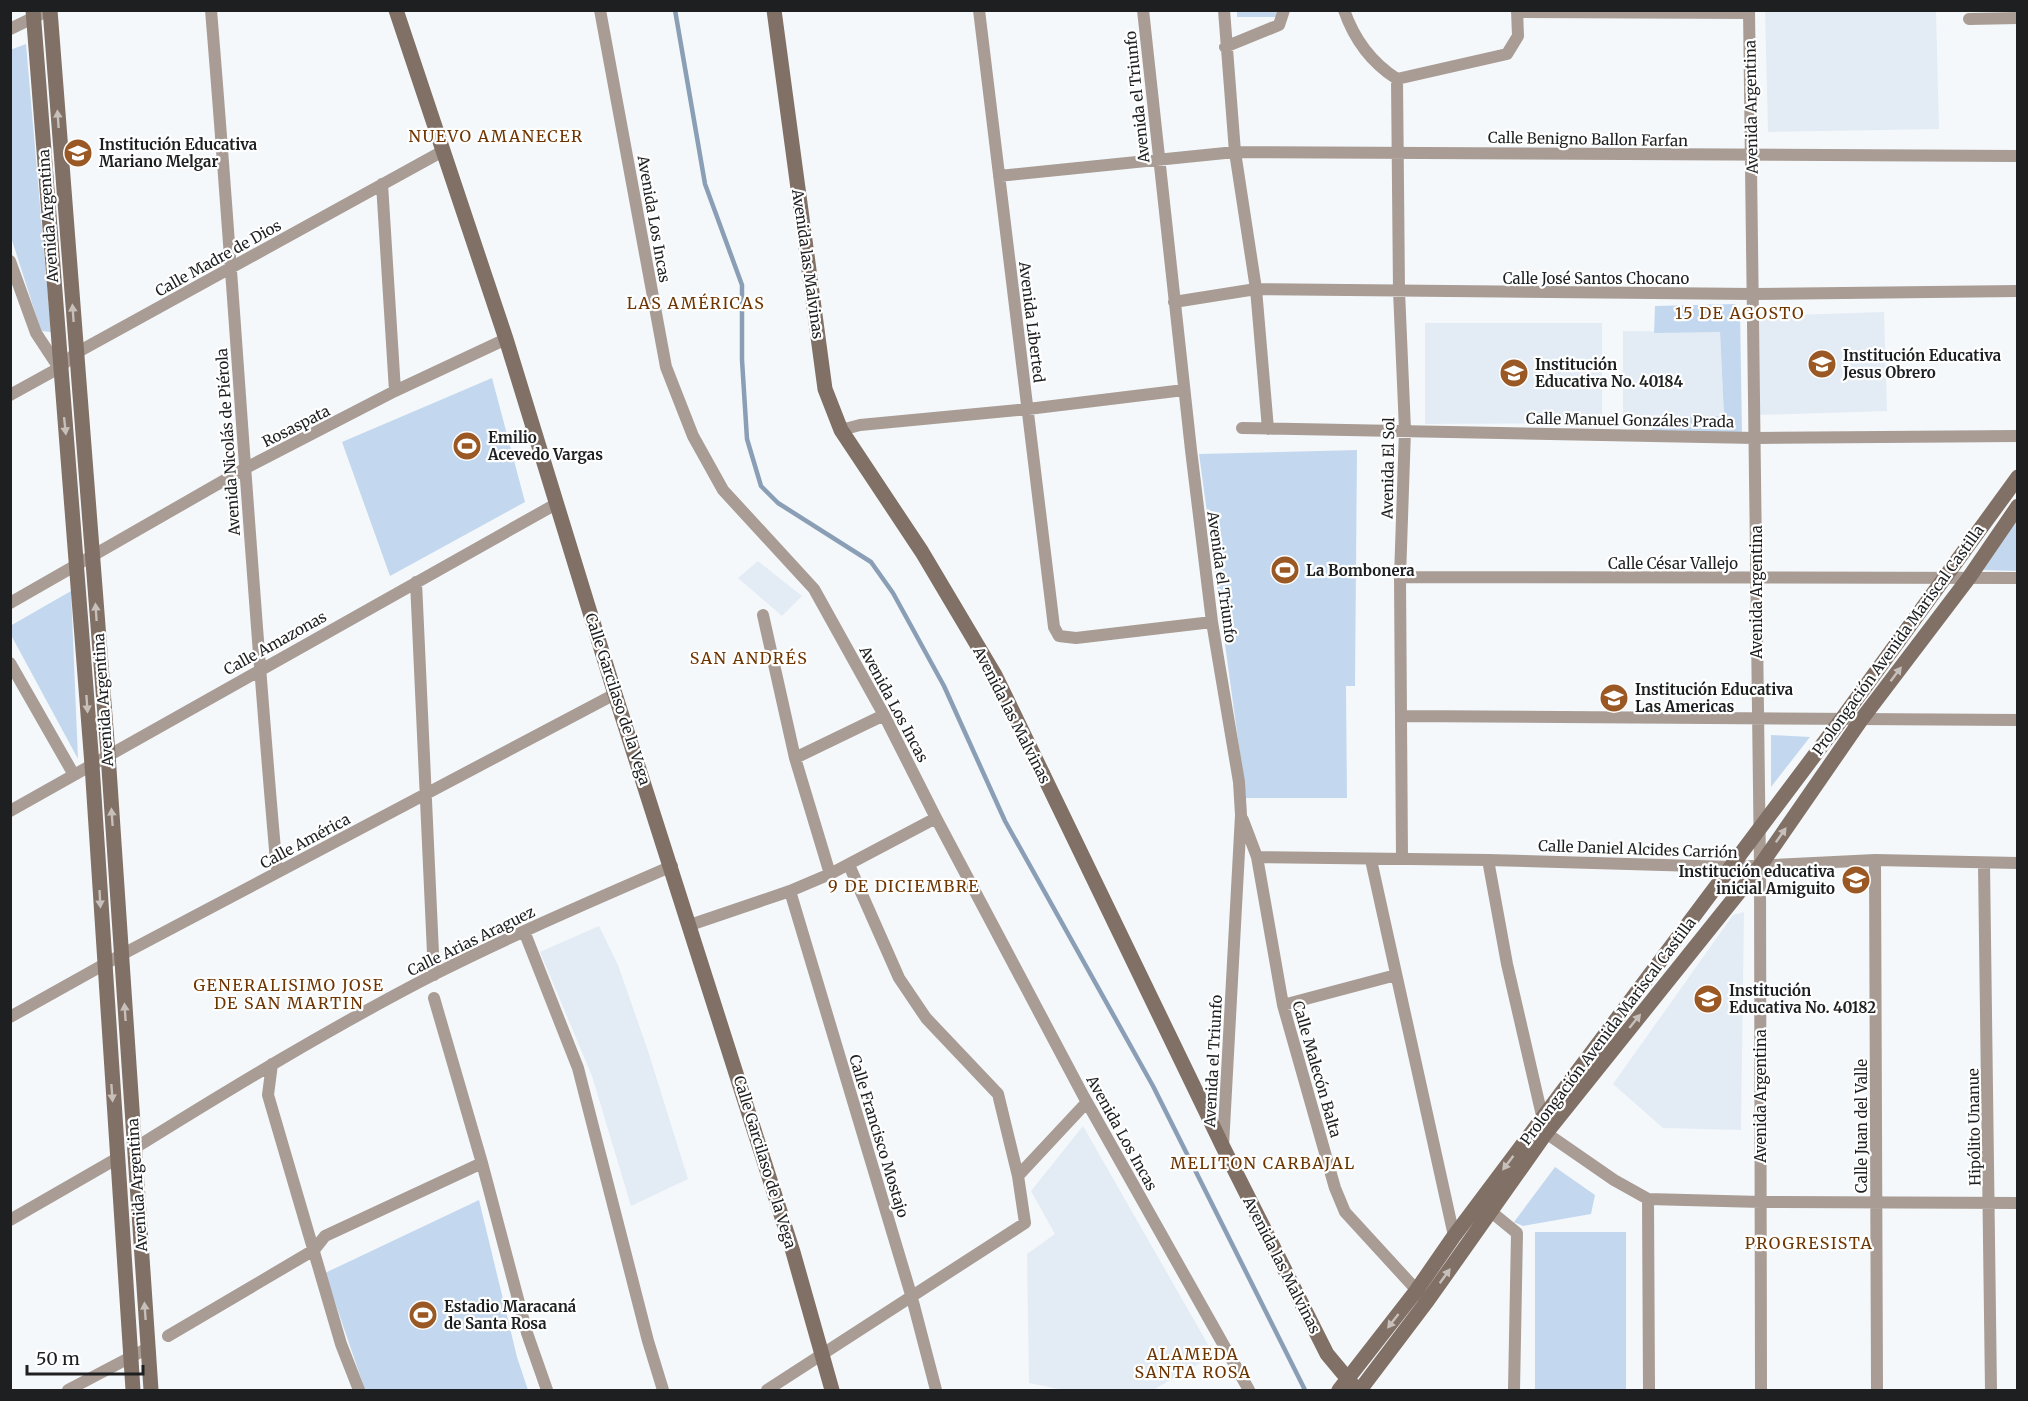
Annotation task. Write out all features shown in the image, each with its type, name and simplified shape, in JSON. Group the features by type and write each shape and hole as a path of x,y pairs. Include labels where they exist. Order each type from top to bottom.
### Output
{"street":[{"path":"10,29 33,14 50,10"},
{"name":"Avenida Argentina","path":"50,10 108,754 151,1390"},
{"name":"Avenida Nicolás de Piérola","path":"211,10 232,267 258,670 277,872"},
{"name":"Calle Garcilaso de la Vega","path":"396,10 506,339 615,694 672,866 823,1354 832,1390"},
{"name":"Avenida Los Incas","path":"600,10 666,367 693,436 723,490 814,589 884,715 1087,1102 1249,1390"},
{"name":"Avenida las Malvinas","path":"774,10 825,389 841,430 922,552 995,675 1223,1147 1328,1354 1351,1388"},
{"name":"Avenida Liberted","path":"979,10 1054,627 1059,636 1076,638 1212,622"},
{"name":"Avenida el Triunfo","path":"1143,10 1174,302 1212,622 1239,782 1241,815 1223,1147"},
{"path":"1224,10 1235,152 1256,289 1268,429"},
{"path":"1225,46 1279,25 1284,10"},
{"path":"1344,10 1352,31 1380,68 1397,79 1507,54 1518,36 1517,11 1749,12"},
{"name":"Avenida Argentina","path":"1749,12 1760,866 1761,1390"},
{"name":"Avenida Argentina","path":"33,14 59,368 92,765 103,965 133,1390"},
{"path":"1969,19 2018,18"},
{"name":"Avenida El Sol","path":"1397,79 1400,291 1405,430 1400,577 1402,859"},
{"name":"Calle Madre de Dios","path":"10,395 59,368 76,353 443,151"},
{"name":"Calle Benigno Ballon Farfan","path":"999,176 1235,152 1397,151 1752,156 2018,156"},
{"path":"382,184 395,392"},
{"path":"10,261 36,333 59,368"},
{"name":"Calle José Santos Chocano","path":"1174,302 1256,289 1754,294 2018,291"},
{"name":"Rosaspata","path":"10,603 244,469 395,392 506,339"},
{"path":"841,430 887,422 1028,409 1184,390"},
{"name":"Calle Manuel Gonzáles Prada","path":"1242,428 1755,438 2018,436"},
{"path":"67,452 84,451"},
{"name":"Prolongación Avenida Mariscal Castilla","path":"1351,1388 1422,1296 1485,1207 1543,1116 1732,867 2018,477"},
{"name":"Calle Amazonas","path":"10,811 556,504"},
{"name":"Prolongación Avenida Mariscal Castilla","path":"1422,1296 1454,1236 1485,1207 1760,866 1861,720 1968,579 2018,506"},
{"name":"Calle César Vallejo","path":"1400,577 2018,578"},
{"path":"416,582 434,975"},
{"path":"763,615 795,758 831,874"},
{"path":"82,640 98,639"},
{"path":"10,663 74,775"},
{"path":"85,671 101,670"},
{"name":"Calle América","path":"10,1017 121,955 615,694"},
{"path":"795,758 884,715"},
{"path":"1401,716 2018,720"},
{"name":"Calle Malecón Balta","path":"1241,815 1257,857 1283,1005 1335,1188 1345,1212 1422,1296"},
{"path":"690,925 790,891 831,874 936,818"},
{"name":"Calle Daniel Alcides Carrión","path":"1257,857 1488,860 1732,867 1875,860 2018,863"},
{"path":"1371,860 1454,1236"},
{"path":"1488,860 1507,964 1546,1133 1614,1180 1648,1199 2018,1203"},
{"name":"Calle Juan del Valle","path":"1875,860 1877,1390"},
{"name":"Hipólito Unanue","path":"1984,863 1991,1390"},
{"path":"767,1390 1025,1223 1018,1176 998,1094 926,1017 899,978 849,865"},
{"name":"Calle Arias Araguez","path":"135,1148 272,1064 434,975 524,931 672,866"},
{"name":"Calle Francisco Mostajo","path":"790,891 912,1298 936,1390"},
{"path":"524,931 578,1068 648,1341 663,1390"},
{"path":"1283,1005 1396,975"},
{"path":"434,998 482,1163 527,1333 548,1390"},
{"path":"272,1064 268,1095 341,1344 358,1390"},
{"path":"1018,1176 1087,1102"},
{"path":"10,1220 116,1159"},
{"path":"168,1336 314,1250 326,1236 482,1163"},
{"path":"1648,1199 1649,1390"},
{"path":"1485,1207 1517,1233 1514,1390"},
{"path":"68,1390 148,1348"}],"shaded area":[{"path":"1237,11 1280,11 1280,17 1237,17"},
{"path":"1765,11 1936,11 1939,129 1768,132"},
{"path":"26,44 51,332 41,331 11,237 10,50"},
{"path":"1735,304 1740,309 1742,434 1652,435 1652,418 1724,416 1720,332 1654,333 1655,306"},
{"name":"Institución Educativa Jesus Obrero","path":"1884,312 1887,411 1759,415 1759,316"},
{"name":"Institución Educativa No. 40184","path":"1425,323 1602,323 1602,423 1425,424"},
{"path":"1623,331 1720,332 1724,416 1623,419"},
{"path":"492,378 525,502 390,576 342,442"},
{"name":"La Bombonera","path":"1357,450 1355,686 1346,686 1347,798 1246,798 1199,454"},
{"path":"2017,520 2017,571 1983,570"},
{"path":"758,561 802,596 782,616 738,578"},
{"path":"71,591 78,759 11,635 10,626"},
{"path":"1771,735 1810,737 1771,787"},
{"name":"Institución Educativa No. 40182","path":"1744,912 1741,1130 1663,1128 1613,1084 1733,915"},
{"path":"599,926 618,965 688,1179 631,1206 592,1076 540,952"},
{"path":"1083,1126 1214,1355 1153,1390 1064,1390 1029,1383 1027,1254 1055,1234 1031,1191"},
{"path":"1555,1167 1595,1195 1591,1214 1523,1226 1514,1222"},
{"name":"Estadio Maracaná de Santa Rosa","path":"479,1200 517,1357 528,1390 365,1390 325,1273"},
{"path":"1535,1232 1626,1232 1626,1390 1535,1390"}],"waterway":[{"path":"675,10 705,184 742,285 742,360 747,439 761,486 778,503 871,562 893,593 944,686 1005,821 1153,1086 1305,1390"}],"place":[{"name":"Institución Educativa Mariano Melgar","path":"78,153"},
{"name":"Institución Educativa Jesus Obrero","path":"1822,364"},
{"name":"Institución Educativa No. 40184","path":"1514,373"},
{"name":"Emilio Acevedo Vargas","path":"467,446"},
{"name":"La Bombonera","path":"1285,570"},
{"name":"Institución Educativa Las Americas","path":"1614,698"},
{"name":"Institución educativa inicial Amiguito","path":"1856,880"},
{"name":"Institución Educativa No. 40182","path":"1708,999"},
{"name":"Estadio Maracaná de Santa Rosa","path":"423,1315"}],"district":[{"name":"NUEVO AMANECER","path":"496,136"},
{"name":"LAS AMÉRICAS","path":"696,303"},
{"name":"15 DE AGOSTO","path":"1740,313"},
{"name":"SAN ANDRÉS","path":"749,658"},
{"name":"9 DE DICIEMBRE","path":"904,886"},
{"name":"GENERALISIMO JOSE DE SAN MARTIN","path":"289,994"},
{"name":"MELITON CARBAJAL","path":"1263,1163"},
{"name":"PROGRESISTA","path":"1809,1243"},
{"name":"ALAMEDA SANTA ROSA","path":"1193,1363"}]}
